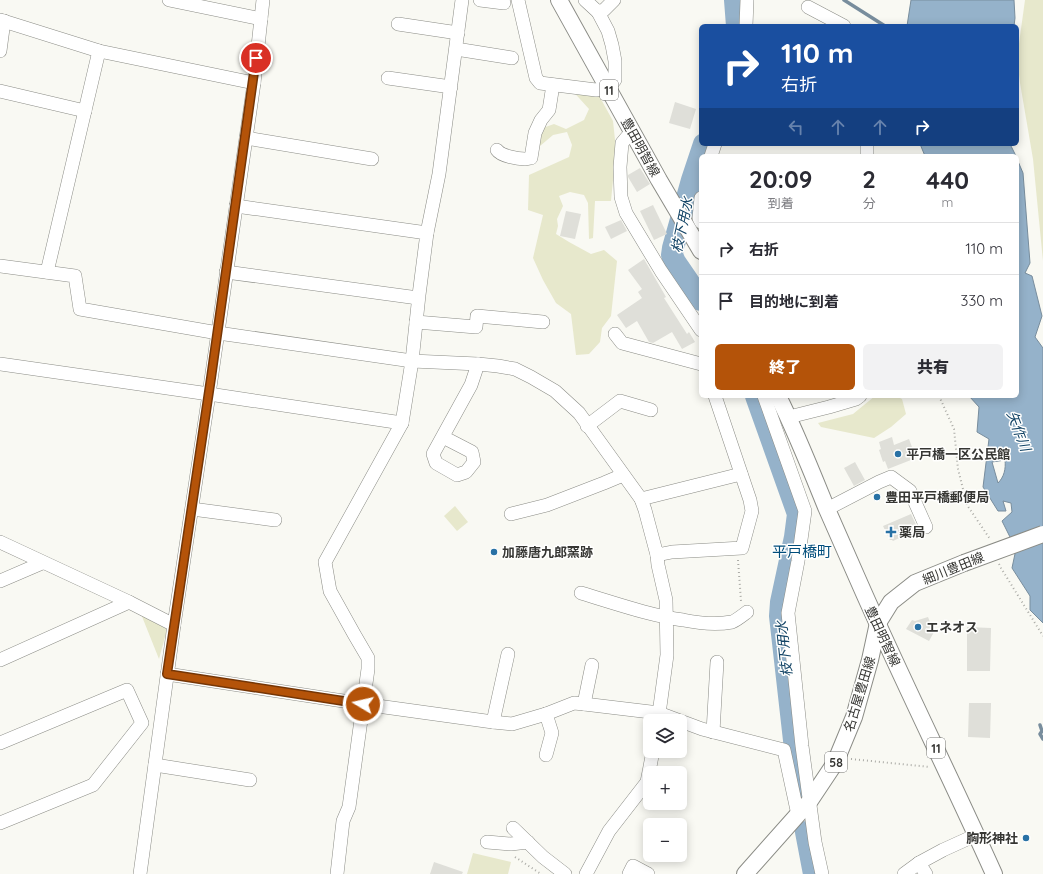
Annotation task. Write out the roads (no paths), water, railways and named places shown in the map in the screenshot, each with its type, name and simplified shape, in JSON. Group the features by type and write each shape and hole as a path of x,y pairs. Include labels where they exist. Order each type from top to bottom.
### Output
{"main road":[{"name":"豊田明智線","path":"559,0 659,180 698,244"},
{"name":"豊田明智線","path":"779,398 789,417 827,509 878,623 994,874"},
{"name":"細川豊田線","path":"878,623 891,602 915,583 1043,534"},
{"name":"名古屋豊田線","path":"745,874 809,802 835,763 854,717 870,660 878,623"}],"street":[{"path":"169,0 261,19"},
{"path":"140,874 174,625 254,83 263,0"},
{"path":"337,874 344,820 349,807 368,670 368,658 330,591 325,562 402,423 412,361 418,298 427,233 439,174 462,0"},
{"path":"480,0 504,3"},
{"path":"518,0 536,78 540,83 596,90 608,88 615,80 615,61 612,45 608,31 598,12 585,0"},
{"path":"598,12 604,10 614,0"},
{"path":"746,24 747,0"},
{"path":"808,7 840,24"},
{"path":"0,51 2,20 99,51 254,83"},
{"path":"398,24 458,33"},
{"path":"456,49 512,58"},
{"path":"47,272 99,51"},
{"path":"388,78 450,87"},
{"path":"497,150 505,156 526,160 531,158 535,133 541,120 549,110 553,85"},
{"path":"0,91 85,111"},
{"path":"632,131 622,143 620,167 621,197 626,213 661,271 699,327"},
{"path":"246,138 372,159"},
{"path":"236,206 427,233"},
{"path":"0,266 75,276 80,309 218,333 412,361 498,366 515,370 555,390 578,413 641,499 645,510 657,555 666,600 667,655 658,714"},
{"path":"226,272 418,298"},
{"path":"416,322 476,327 476,316 544,322"},
{"path":"615,334 622,343 699,363"},
{"path":"0,364 402,423"},
{"path":"443,437 471,385 478,364"},
{"path":"657,555 672,552 742,548 752,510 750,500 715,398"},
{"path":"765,398 805,511 798,561 788,613 809,802 815,842 822,874"},
{"path":"789,417 857,398"},
{"path":"587,426 620,401 651,410"},
{"path":"641,499 741,474"},
{"path":"511,514 547,505 623,475"},
{"path":"827,509 878,482 891,478 910,491 926,527"},
{"path":"192,509 275,520"},
{"path":"0,542 174,625"},
{"path":"0,581 42,563"},
{"path":"581,593 644,612 692,622 734,622 746,612"},
{"path":"0,660 128,602"},
{"path":"493,722 508,654"},
{"path":"713,732 717,662"},
{"path":"584,704 592,665"},
{"path":"167,674 363,704 512,724 546,714 574,703 643,714"},
{"path":"0,744 127,690 142,723 160,729"},
{"path":"546,714 552,733 546,755"},
{"path":"0,823 93,785 142,723"},
{"path":"687,725 784,750 798,815"},
{"path":"586,874 609,831 648,782 652,758"},
{"path":"155,765 250,780"},
{"path":"513,828 543,857 565,874"},
{"path":"904,874 922,868 943,850 976,835"},
{"path":"493,843 511,844 528,842"},
{"path":"628,874 633,866 648,874"}],"water":[{"path":"911,0 1014,0 1014,24 907,24"},
{"path":"921,146 1011,146 1015,154 924,154"},
{"name":"矢作川","path":"1019,164 1023,173 1030,263 1025,273 1032,276 1042,316 1035,337 1043,348 1043,623 1030,610 1030,596 1012,568 1016,549 1002,521 1012,512 1011,503 1003,501 1006,511 998,511 983,487 989,439 977,432 979,407 971,398 1019,398","holes":["1005,460 1005,470 998,483 992,462"]}],"waterway":[{"name":"枝下用水","path":"735,0 737,24"},
{"path":"844,0 882,24"},
{"name":"枝下用水","path":"701,154 703,146"},
{"name":"枝下用水","path":"699,159 672,255 675,262 699,297"},
{"name":"枝下用水","path":"757,398 798,514 795,537 781,602 780,616 801,789"},
{"path":"1040,725 1042,731 1040,734 1043,739"},
{"name":"枝下用水","path":"806,832 814,874"}],"place":[{"name":"平戸橋一区公民館","path":"898,454"},
{"name":"豊田平戸橋郵便局","path":"877,497"},
{"name":"薬局","path":"891,532"},
{"name":"加藤唐九郎窯跡","path":"494,552"},
{"name":"エネオス","path":"918,627"},
{"name":"胸形神社","path":"1026,838"}],"district":[{"name":"平戸橋町","path":"802,551"}]}
